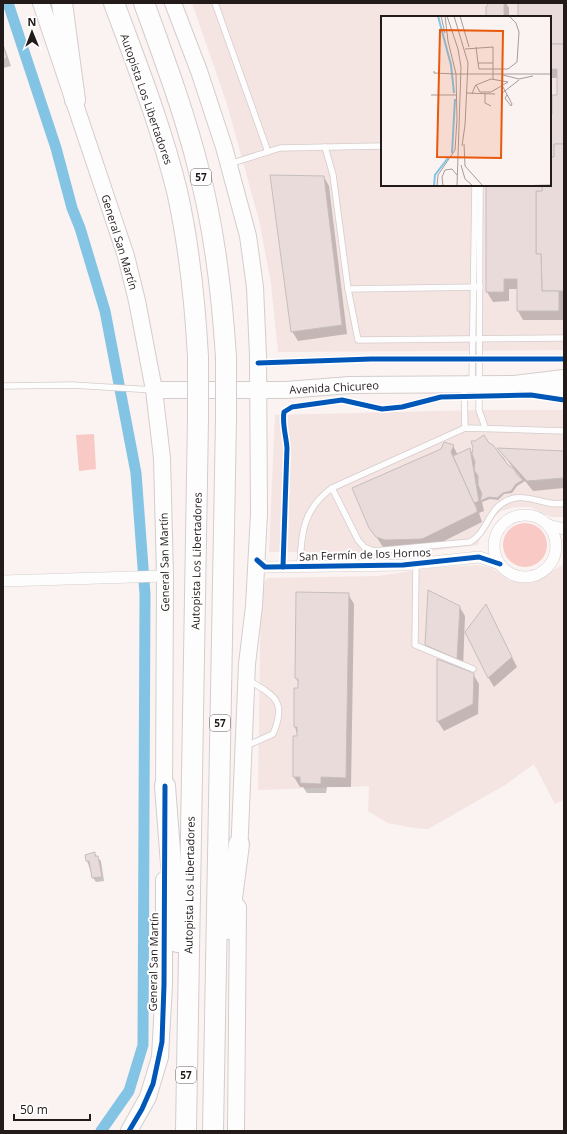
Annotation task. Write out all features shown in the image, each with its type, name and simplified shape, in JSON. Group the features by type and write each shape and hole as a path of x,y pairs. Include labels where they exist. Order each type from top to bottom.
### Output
{"highway":[{"path":"62,3 75,100"},
{"name":"Autopista Los Libertadores","path":"114,3 154,112 177,191 191,276 198,357 186,1131"},
{"name":"57","path":"144,3 180,102 201,179 217,263 226,358 213,1131"},
{"path":"165,786 179,959 187,1020"},
{"path":"214,1026 239,844"}],"main road":[{"name":"General San Martín","path":"41,3 75,100 132,279 154,390 162,458 165,576 164,985 162,1042 153,1084 142,1109 129,1131"},
{"path":"173,3 202,78 229,164 248,236 254,280 257,320 259,389 259,567 246,679 242,747 239,844 236,1131"},
{"name":"Avenida Chicureo","path":"154,390 297,390 350,385 514,384 564,378"},
{"name":"Avenida Chicureo","path":"514,384 564,393"}],"street":[{"path":"564,529 548,525 532,516 514,517 500,528 495,539 494,552 504,569 516,575 529,576 546,568 553,558 564,549"},
{"path":"548,525 555,537 555,551 553,558"},
{"name":"San Fermín de los Hornos","path":"471,557 484,550 495,539"},
{"name":"San Fermín de los Hornos","path":"259,567 416,564 471,557 486,558 500,564"},
{"path":"3,581 165,576"}],"lane":[{"path":"215,3 268,152"},
{"path":"229,164 280,148 381,146"},
{"path":"325,147 333,175 348,289 358,340 564,338"},
{"path":"475,186 472,384 485,427"},
{"path":"465,428 480,339 480,186"},
{"path":"348,289 480,286"},
{"path":"3,386 72,385 154,390"},
{"path":"300,567 302,530 306,519 320,497 332,488 465,428 485,427 564,432"},
{"path":"332,488 358,540 364,547 374,551 470,542 476,539 489,516 500,504 514,498 527,498 551,504 564,503"},
{"path":"416,564 415,645 473,669"},
{"path":"242,747 273,734 277,724 278,713 278,702 273,695 246,679"}],"shaded area":[{"path":"192,3 564,3 564,350 278,352 271,283 259,220 227,104"},
{"path":"479,410 564,410 564,517 551,517 530,507 515,507 501,511 490,520 482,532 478,545 413,553 269,552 275,415"},
{"path":"94,434 96,469 79,471 76,435"},
{"path":"521,523 529,523 541,529 547,541 547,549 541,561 529,567 521,567 509,561 503,549 503,541 509,529"},
{"path":"564,564 564,800 555,804 534,764 505,785 428,829 388,823 368,811 369,786 258,790 261,585 268,578 379,576 432,568 477,565 492,568 508,580 522,583 539,579"}],"building":[{"path":"489,3 504,3 504,16 486,16 486,7"},
{"path":"518,3 564,3 564,44 551,44 551,16 518,16"},
{"path":"551,44 564,44 564,144 554,144 554,157 551,157 552,95 557,95 557,69 551,69"},
{"path":"3,45 7,58 3,60"},
{"path":"554,144 564,144 564,291 542,291 541,254 536,254 536,191 542,191 542,186 551,186 551,157 554,157"},
{"path":"270,175 324,176 342,325 291,332"},
{"path":"486,186 542,186 542,191 536,191 536,254 541,254 542,291 559,291 559,311 517,311 517,279 504,279 504,292 486,292"},
{"path":"484,435 508,465 513,468 518,476 523,480 516,484 511,491 503,493 497,498 489,497 480,501 482,494 478,485 478,476 474,470 475,462 472,454 473,448 471,441 475,441"},
{"path":"444,442 454,445 451,452 477,512 422,539 385,540 376,537 369,528 352,488 441,449"},
{"path":"470,448 479,501 474,503 453,456"},
{"path":"497,448 564,451 564,478 527,481"},
{"path":"428,590 460,606 457,659 425,645"},
{"path":"296,592 349,593 346,778 321,777 321,784 300,783 300,777 293,777 293,736 297,736 297,727 294,727 294,688 298,688 298,679 295,678"},
{"path":"486,604 512,657 488,678 465,632"},
{"path":"437,659 474,673 473,704 437,722"},
{"path":"95,852 95,856 98,856 102,877 92,878 89,861 86,861 85,855"}],"waterway":[{"path":"8,3 56,148 72,208 80,228 105,311 136,473 145,594 143,1045 129,1091 101,1131"}],"cycle path":[{"path":"258,363 371,359 564,359"},
{"path":"283,567 287,448 284,412 292,407 342,400 382,409 402,407 441,397 531,395 564,400"},
{"path":"257,560 265,567 403,565 479,557 500,564"},
{"path":"129,1131 142,1109 153,1084 162,1042 164,985 165,786"}]}
